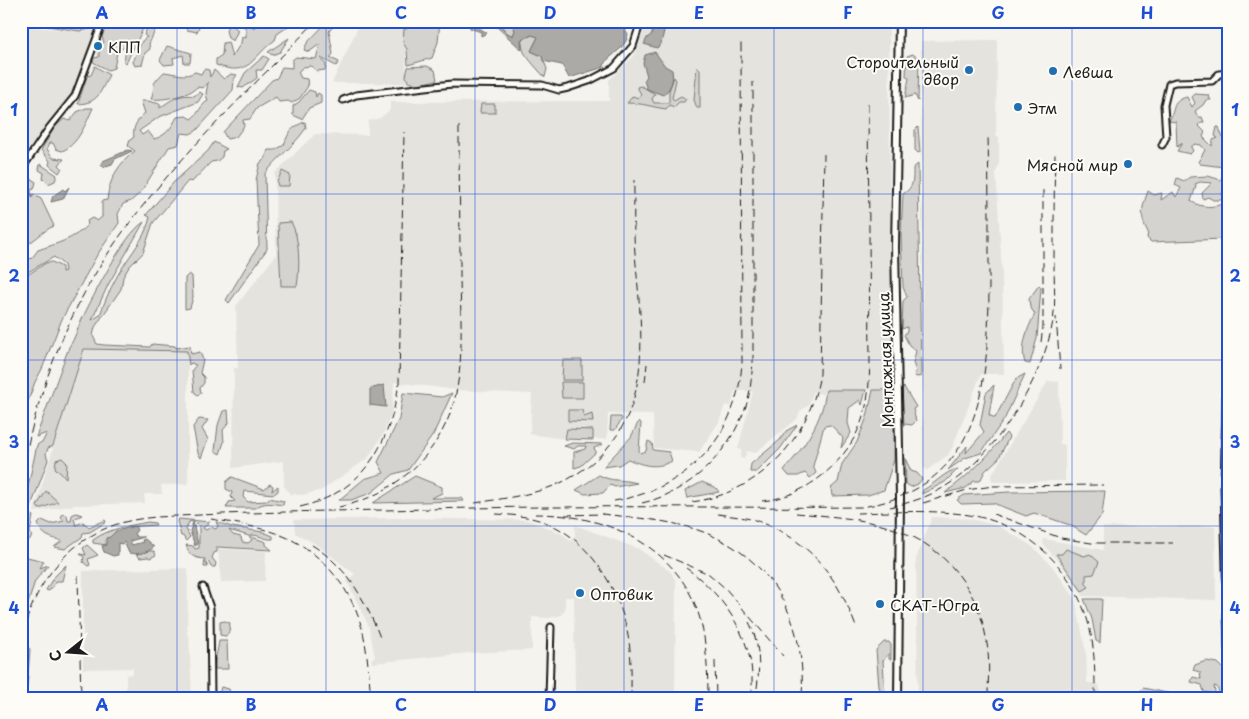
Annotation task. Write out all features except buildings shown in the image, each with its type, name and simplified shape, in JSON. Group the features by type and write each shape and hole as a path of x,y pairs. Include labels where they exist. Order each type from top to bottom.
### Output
{"street":[{"path":"21,170 50,127 75,96 103,21"},
{"path":"343,100 366,94 452,84 542,85 559,90 568,88 588,81 614,68 633,46 641,21"},
{"name":"Монтажная улица","path":"898,698 900,497 895,247 899,21"},
{"path":"1162,145 1166,137 1164,105 1169,84 1175,82 1212,81 1219,74 1228,74"},
{"path":"1228,318 1224,486 1228,648"},
{"path":"203,587 210,608 211,698"},
{"path":"549,698 551,627"}],"shaded area":[{"path":"45,21 86,21 87,24 91,21 98,21 95,28 80,31 47,26"},
{"path":"107,21 121,21 120,26 123,27 126,21 145,21 146,23 126,63 124,62 126,49 124,47 117,53 114,68 108,70 93,62 94,58 99,57 99,49 104,42 102,37"},
{"path":"181,21 201,21 197,32 187,30"},
{"path":"230,21 234,21 232,25 238,30 233,41 228,38 226,30"},
{"path":"235,21 250,21 249,24 254,28 257,25 256,21 287,21 292,24 277,34 275,40 250,64 237,69 216,65 216,59 222,55 223,43 228,42 232,57 241,43 242,37 246,38 246,28"},
{"path":"328,21 339,21 329,31 333,54 330,58 339,62 336,66 321,58 326,64 325,70 317,71 311,66 303,67 298,72 301,78 307,79 308,86 300,98 292,103 288,101 279,102 276,97 257,108 250,119 243,120 244,126 236,137 227,139 223,132 272,80 277,78 282,67 292,68 292,60 296,57 316,59 320,44 309,52 304,50 307,43"},
{"path":"361,21 406,21 406,83 332,83"},
{"path":"414,21 440,21 438,42 432,58 408,65 407,49 403,43 404,29 407,29 409,24"},
{"path":"458,21 469,21 487,33 481,36 481,32 470,28 469,23"},
{"path":"486,21 497,21 507,33 513,36 515,30 510,21 620,21 628,34 621,48 605,62 604,67 569,78 562,65 543,61 542,56 531,51 538,37 532,35 521,40 522,50 497,27"},
{"path":"497,21 510,21 515,30 513,36 507,33"},
{"path":"646,21 889,21 891,390 826,391 826,395 813,392 809,405 800,411 797,419 755,453 747,451 744,459 740,458 742,450 738,449 753,391 735,391 731,406 725,405 719,422 699,452 654,448 653,415 608,414 607,439 565,439 530,434 532,394 457,390 394,382 392,410 388,422 384,433 368,458 322,490 302,495 290,494 284,486 284,461 233,468 234,368 238,368 236,306 276,255 275,173 315,134 368,135 368,121 380,118 390,110 390,102 609,101 609,80 634,56"},
{"path":"153,22 157,26 149,44 150,49 145,53 142,65 135,66 133,62 142,41 147,37 144,35 149,24"},
{"path":"656,24 664,31 661,44 657,48 644,44 652,34 653,27"},
{"path":"21,26 80,31 95,28 103,31 99,49 95,48 74,107 58,123 21,177"},
{"path":"532,35 538,37 531,51 542,56 547,69 545,77 523,51 521,40"},
{"path":"289,38 280,52 272,55 268,52"},
{"path":"997,40 996,136 999,137 999,164 996,172 1002,272 1004,374 981,374 948,455 927,470 923,468 921,41"},
{"path":"167,46 191,53 190,63 184,63 183,55 173,58 174,64 164,65 160,60"},
{"path":"655,52 665,66 672,70 671,84 663,95 647,89 644,81 647,76 643,63 645,55"},
{"path":"913,54 919,59 918,101 915,95 905,98 909,78 906,76 907,56"},
{"path":"264,56 269,59 262,70 256,70 257,78 243,88 238,87 245,73"},
{"path":"95,66 109,75 95,99 78,104 87,76 91,75"},
{"path":"427,66 435,70 437,80 418,84 408,82 406,76 408,67"},
{"path":"697,66 700,70 700,108 697,108 694,100"},
{"path":"204,69 209,70 210,77 214,70 224,79 231,74 237,75 234,79 233,90 196,131 190,134 181,133 178,145 169,147 141,192 131,201 123,204 118,214 119,223 97,255 62,319 21,420 21,279 46,263 52,262 62,267 62,272 65,271 64,265 54,257 21,276 21,262 32,258 38,250 78,234 88,224 87,221 92,218 97,221 102,217 102,201 107,200 110,185 116,172 135,151 128,146 130,140 134,137 136,124 145,113 141,101 160,104 160,108 180,96 194,96 199,92 203,94 198,102 159,117 139,131 142,135 148,131 154,139 158,138 168,131 177,117 186,116 191,119 196,115 208,101 206,94 208,82 203,88 197,87 189,93 176,97 151,99 156,81 164,72 184,75 195,72 201,74"},
{"path":"674,77 676,80 672,98 674,100 681,96 686,99 684,102 679,102 674,107 669,105 666,109 627,103 633,96 638,98 641,94 637,87 641,86 655,94 652,99 654,103 669,103 669,91"},
{"path":"309,90 315,92 316,97 318,93 321,95 321,103 309,108 302,119 293,115 293,106"},
{"path":"1195,94 1208,95 1211,100 1206,100 1195,111 1198,117 1202,117 1204,122 1198,125 1205,132 1203,137 1212,146 1213,140 1218,138 1215,136 1217,127 1219,127 1229,152 1228,162 1224,167 1200,164 1198,162 1205,150 1201,145 1195,144 1191,147 1193,151 1190,154 1177,151 1182,143 1177,147 1176,122 1169,121 1176,103 1187,97 1192,107 1195,103 1192,97"},
{"path":"481,104 495,104 495,113 480,113"},
{"path":"86,108 93,108 81,133 73,144 62,151 56,149 53,143 49,143 47,149 53,158 64,159 59,165 62,168 59,173 49,165 50,161 41,150 55,127 64,119 70,121 77,112"},
{"path":"305,122 306,128 301,135 265,174 267,249 229,303 226,300 259,245 256,180 260,163 265,159 268,150 275,150 284,145 291,130"},
{"path":"918,127 920,152 918,153 915,150 915,130"},
{"path":"214,142 227,149 223,151 222,157 217,161 211,162 192,182 188,181 153,223 143,253 129,267 123,277 121,289 95,327 93,336 97,344 104,345 150,347 152,344 175,346 176,348 190,346 191,354 200,352 203,360 200,373 204,377 204,383 200,388 201,393 198,395 194,392 192,370 196,365 191,363 189,365 187,351 84,349 53,446 48,448 46,454 48,460 29,512 33,516 30,532 32,537 26,543 24,532 28,526 26,502 29,494 27,491 37,445 43,441 47,433 36,437 69,347 82,319 118,252 127,239 144,222 108,285 92,320 100,315 122,268 146,230 150,217 146,215 174,182 208,151"},
{"path":"128,150 132,151 115,159 112,164 103,167 101,165 103,161"},
{"path":"40,164 57,175 55,181 48,184 43,179 44,173 39,170"},
{"path":"918,164 921,376 918,377 914,376 916,371 913,363 916,351 909,345 904,335 907,327 902,329 903,301 907,297 903,287 901,235 903,194 911,186 913,168"},
{"path":"282,171 290,175 289,186 278,186 277,182"},
{"path":"25,175 36,182 34,189 31,190 32,198 33,194 41,199 54,226 21,246 21,197 25,188 21,182"},
{"path":"1208,176 1221,180 1222,176 1228,177 1228,194 1225,189 1222,193 1224,199 1228,200 1223,211 1227,214 1224,227 1227,232 1223,239 1151,242 1147,238 1148,232 1142,216 1148,191 1154,195 1162,193 1161,200 1173,192 1176,197 1181,188 1175,185 1177,178 1184,181 1190,177","holes":["1200,182 1212,183 1202,193 1203,199 1208,197 1213,200 1222,200 1224,203 1208,207 1191,201 1195,184"]},
{"path":"69,187 63,199 51,202 53,196 63,189 65,191"},
{"path":"291,222 296,236 298,253 299,271 297,286 281,286 278,223"},
{"path":"189,274 192,276 193,297 190,308 185,309 185,278"},
{"path":"1039,285 1041,288 1037,338 1030,364 1025,363 1023,351 1027,332 1035,314 1030,307 1029,299"},
{"path":"83,349 188,351 188,484 161,485 162,494 144,494 145,503 75,505 34,512"},
{"path":"563,360 582,360 582,380 562,380"},
{"path":"1025,374 1005,418 981,453 965,458 948,470 967,446 966,453 984,432 980,425 986,393 994,385 989,415 995,418 1016,379"},
{"path":"1048,381 1059,382 1060,444 1065,445 1065,481 992,482 991,476"},
{"path":"561,382 583,382 583,398 562,398"},
{"path":"384,385 386,407 370,405 370,389"},
{"path":"904,387 916,407 913,409 916,421 912,425 904,424 902,389"},
{"path":"826,390 866,390 862,405 860,400 849,408 848,423 851,433 841,448 843,438 831,425 824,426 813,466 816,473 810,478 805,473 798,476 789,476 784,470 799,452 817,423"},
{"path":"873,390 895,390 894,460 884,490 868,495 832,496 831,488 838,482 842,464 857,442 867,417"},
{"path":"403,393 442,397 452,393 433,435 408,470 394,474 371,493 351,500 339,500 364,479 384,473 378,462 399,419"},
{"path":"228,410 229,423 223,430 224,442 220,454 215,451 218,425 223,411"},
{"path":"568,410 582,410 584,417 592,414 593,422 568,421"},
{"path":"611,417 621,417 622,419 615,430 610,430"},
{"path":"199,419 208,420 202,429 208,439 201,458 198,453 193,427"},
{"path":"639,421 641,423 639,451 641,453 646,451 648,441 652,443 653,450 669,452 672,461 650,466 628,459 619,465 603,467 631,437"},
{"path":"797,425 780,449 757,472 750,472 751,464 780,440 786,431"},
{"path":"567,429 593,430 593,440 565,439"},
{"path":"1006,433 1009,437 999,458 985,471 980,481 974,481 966,488 945,493 978,465"},
{"path":"572,443 603,444 594,448 596,452 581,466 574,468 574,452 585,449 586,446 578,446 574,449 564,446"},
{"path":"62,458 67,463 66,478 55,468 56,460"},
{"path":"905,458 911,471 917,473 922,479 918,484 911,487 906,484"},
{"path":"958,469 945,482 922,494 923,490 944,475"},
{"path":"599,475 608,479 637,483 615,487 610,485 603,493 585,494 576,490"},
{"path":"415,476 442,487 442,493 431,498 462,498 464,501 373,503"},
{"path":"232,477 264,489 270,484 273,486 272,491 278,486 278,491 274,494 244,491 243,497 248,502 267,501 269,498 284,501 283,505 262,504 256,508 226,508 229,502 235,501 231,497 232,492 226,489 226,482"},
{"path":"702,482 716,488 719,492 687,498 685,491"},
{"path":"46,491 58,502 39,509 37,506"},
{"path":"1105,491 1102,515 1086,535 1070,525 1034,513 1026,516 993,503 961,504 957,500 964,495 1009,492"},
{"path":"76,513 82,515 74,519 76,525 83,522 89,527 105,520 106,522 90,532 83,533 82,537 65,549 54,547 62,541 45,534 38,524 42,520 51,524 64,521 61,517 63,514 67,515 68,521 71,521 72,515"},
{"path":"932,517 970,519 998,526 1032,546 1052,566 1075,598 1086,652 1087,683 1097,683 1100,687 1100,698 918,698 916,559"},
{"path":"397,518 528,520 564,535 570,541 575,536 575,525 639,549 671,572 676,582 675,698 562,698 562,692 575,692 574,597 565,597 565,610 561,615 549,618 532,617 532,650 468,653 372,663 372,658 375,657 369,627 347,581 355,574 314,543 295,533 294,520"},
{"path":"179,519 210,522 203,528 206,530 211,527 216,529 218,526 216,522 232,527 263,532 273,536 273,539 255,535 252,535 252,537 266,542 266,545 272,550 217,547 217,552 214,553 212,558 216,563 215,567 211,567 208,561 206,563 208,567 204,567 205,559 192,556 186,545 193,546 195,549 199,548 199,525 193,521 189,522 186,529 190,537 186,541 181,536 177,521","holes":["229,530 249,536 252,540 248,543 242,542 241,537 233,535"]},
{"path":"148,522 155,523 156,525 128,527 106,545 93,543 93,540 99,536 113,530"},
{"path":"193,522 198,544 195,546 190,531"},
{"path":"135,526 137,530 134,534 137,537 144,537 130,541 132,545 143,542 142,540 145,539 154,547 143,553 129,553 124,542 122,544 118,543 118,555 113,556 104,552 102,546 106,545 106,538 116,531"},
{"path":"1215,526 1216,600 1083,596 1065,569 1043,544 1044,539 1103,550 1103,527"},
{"path":"87,545 98,555 88,559 90,565 88,566 83,562 84,557 80,554 86,555 83,548"},
{"path":"218,549 266,551 265,581 221,582"},
{"path":"1066,549 1084,556 1090,554 1099,562 1094,574 1086,575 1086,584 1089,587 1082,591 1056,554 1062,554"},
{"path":"154,551 156,555 150,558 140,558 136,554"},
{"path":"23,556 44,561 40,568 48,565 35,581 23,620"},
{"path":"66,565 62,581 57,581 49,591 46,590 53,578"},
{"path":"188,568 187,635 189,636 192,698 126,698 126,675 133,674 133,668 83,669 83,571"},
{"path":"1084,599 1102,599 1100,643 1096,641 1092,619"},
{"path":"220,622 230,623 229,632 226,636 220,635"},
{"path":"219,641 227,641 228,669 215,669"},
{"path":"884,642 889,642 891,645 891,660 889,659 889,653 883,661 885,695 883,696 879,687 876,650"},
{"path":"26,645 30,649 27,688 25,683"},
{"path":"1206,661 1218,663 1225,670 1227,698 1221,698 1217,687 1214,686 1216,698 1211,698 1211,693 1204,692 1202,685 1191,682 1193,677 1201,679 1200,672 1193,670 1195,665"},
{"path":"221,687 229,689 232,698 218,698"},
{"path":"1143,688 1172,694 1173,698 1135,698"}],"railway":[{"path":"21,480 34,421 52,363 77,307 107,255 153,193 179,163 316,21"},
{"path":"614,501 640,495 664,485 685,472 704,456 719,436 730,415 738,390 742,363 741,41"},
{"path":"642,503 660,498 677,490 706,468 730,439 748,401 753,364 753,82"},
{"path":"762,501 779,498 795,492 824,474 848,448 857,433 865,411 870,363 868,104"},
{"path":"339,507 361,501 381,492 400,480 431,449 443,430 451,410 457,388 461,344 459,122"},
{"path":"300,507 322,500 341,490 357,477 381,445 395,405 399,383 404,132"},
{"path":"21,645 30,610 47,577 58,563 71,550 102,530 138,519 248,513 503,507 862,507 904,495 935,475 958,450 973,419 982,384 987,347 989,308 988,136"},
{"path":"692,502 716,497 739,487 759,475 777,459 792,441 805,421 814,398 820,374 824,154"},
{"path":"890,507 933,493 965,472 999,435 1028,391 1048,343 1054,314 1055,154"},
{"path":"475,503 524,495 548,488 570,478 598,457 618,433 631,407 638,378 641,348 634,235 634,180"},
{"path":"1041,342 1043,327 1043,190"},
{"path":"1056,317 1060,369"},
{"path":"645,382 647,364"},
{"path":"923,503 967,490 993,486 1103,485"},
{"path":"857,513 931,512 975,516 1014,530 1031,540 1060,568 1072,585 1081,603 1092,640 1095,698"},
{"path":"796,513 844,518 889,527 910,535 929,546 947,561 968,588 982,619 989,664 988,698"},
{"path":"496,514 531,518 559,529 574,539 600,567 618,601 624,619 630,651 631,698"},
{"path":"535,514 564,516 592,521 619,531 644,544 665,561 683,582 696,607 704,637 708,698"},
{"path":"602,514 681,525 706,533 731,545 752,561 769,579 782,599 792,621 799,646 802,671 802,698"},
{"path":"565,515 603,514"},
{"path":"718,514 755,520 791,537 806,548 830,575 849,608 856,627"},
{"path":"993,514 1061,538 1091,543 1173,543"},
{"path":"211,519 250,526 279,534 302,546 327,566 347,592 360,622 364,637 371,698"},
{"path":"312,545 325,554 346,574 369,612 381,640"},
{"path":"664,555 709,574 726,589 783,656"},
{"path":"686,568 707,585 733,617 745,642 750,660 752,698"},
{"path":"78,575 81,698"},
{"path":"749,622 753,630 758,654 757,688"},
{"path":"715,661 716,698"},
{"path":"55,688 55,698"}],"place":[{"name":"КПП","path":"98,46"},
{"name":"Стороительный двор","path":"969,70"},
{"name":"Левша","path":"1053,71"},
{"name":"Этм","path":"1018,107"},
{"name":"Мясной мир","path":"1128,164"},
{"name":"Оптовик","path":"580,593"},
{"name":"СКАТ-Югра","path":"880,604"}]}
